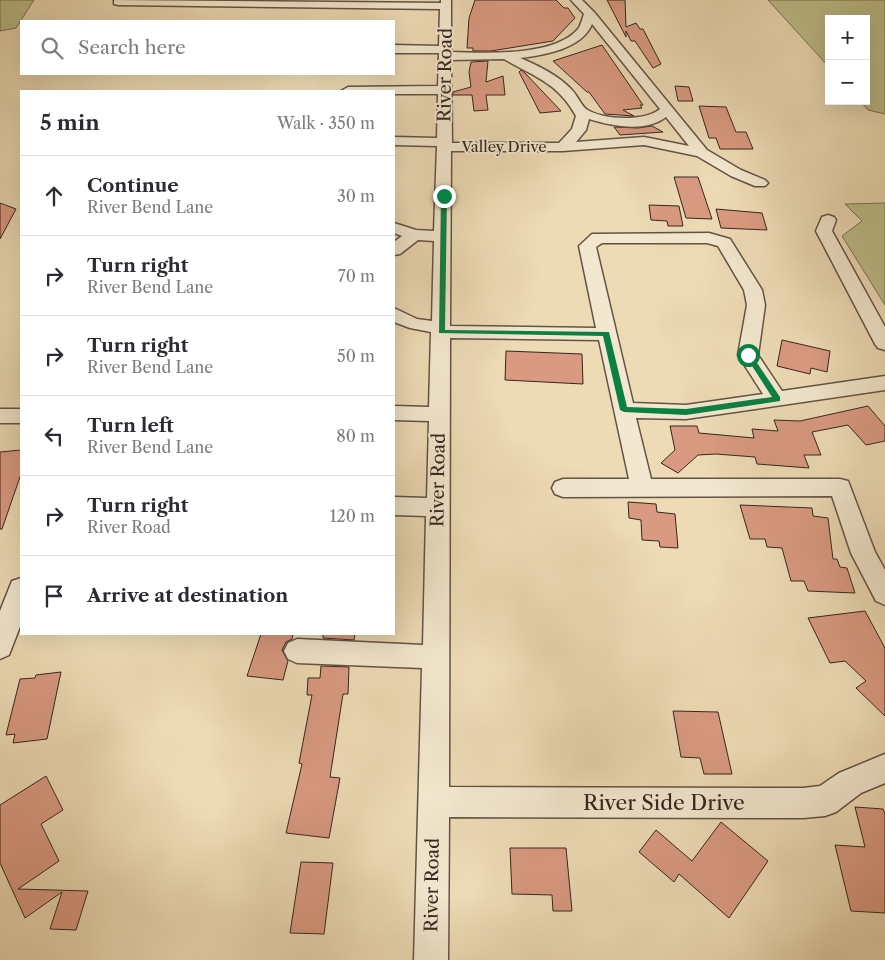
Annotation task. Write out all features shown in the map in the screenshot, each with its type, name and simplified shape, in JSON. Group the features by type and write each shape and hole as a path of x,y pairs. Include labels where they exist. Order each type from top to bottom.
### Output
{"street":[{"path":"576,0 590,14 702,153 736,173 760,182"},
{"path":"118,2 446,3"},
{"name":"River Road","path":"431,960 446,3"},
{"path":"395,49 509,57 548,49 570,40 586,27 590,14"},
{"path":"509,57 557,82 569,93 580,111 612,120 633,122 661,116 667,109"},
{"path":"395,91 446,90"},
{"name":"Valley Drive","path":"563,147 579,130 583,116 580,111"},
{"name":"Valley Drive","path":"395,141 444,145 563,147 644,141 702,153"},
{"path":"828,220 824,231 885,344"},
{"path":"395,228 414,235 443,236"},
{"path":"395,249 414,235"},
{"path":"642,488 587,246 594,240 598,238 709,238 724,243 753,290 756,305 748,355 777,399"},
{"path":"395,315 404,322 441,333"},
{"path":"395,327 401,331 441,333 606,334"},
{"path":"624,410 686,412 885,383"},
{"path":"395,413 440,414"},
{"path":"0,416 20,416"},
{"path":"563,488 840,488 862,553 885,594"},
{"path":"395,506 438,507"},
{"path":"0,647 20,591"},
{"path":"297,651 436,657"},
{"name":"River Side Drive","path":"434,802 803,804 825,801 850,783 885,768"}],"green space":[{"path":"0,0 34,0 16,28 0,31"},
{"path":"768,0 885,0 885,114 868,110 864,105 870,105 870,15 825,15 825,63"},
{"path":"885,203 885,305 842,236 862,221 845,204"}],"building":[{"path":"475,0 556,0 564,8 568,8 575,18 553,41 491,51 473,51 473,48 467,48 469,18"},
{"path":"607,0 625,0 626,27 636,23 640,29 643,29 661,64 653,68 635,41 631,41 626,31 626,37"},
{"path":"602,45 643,105 640,105 642,108 623,110 634,116 605,114 589,92 553,61"},
{"path":"488,61 486,82 503,76 505,95 486,95 488,110 474,111 472,95 453,95 453,92 471,87 469,72 471,62"},
{"path":"521,70 561,111 540,113 519,72"},
{"path":"675,86 689,87 693,101 678,101"},
{"path":"699,106 726,107 736,132 746,132 753,149 720,149 716,138 709,138"},
{"path":"652,126 663,132 620,135 614,127 638,128"},
{"path":"674,177 698,177 712,219 686,218"},
{"path":"0,203 16,209 0,239"},
{"path":"649,205 679,206 683,226 668,226 667,221 651,220"},
{"path":"716,209 762,213 767,230 721,228"},
{"path":"782,340 830,351 827,372 811,368 810,374 777,366"},
{"path":"506,351 582,354 583,384 505,380"},
{"path":"868,406 885,426 885,441 866,445 848,425 812,432 821,455 804,455 809,468 757,464 755,457 716,454 698,455 678,473 661,463 675,450 670,426 697,426 699,433 754,438 752,429 778,431 774,420 800,421"},
{"path":"20,450 20,477 2,529 0,529 0,452"},
{"path":"628,502 656,504 657,512 675,514 678,548 660,547 659,541 642,540 641,520 629,518"},
{"path":"740,505 812,508 813,516 828,518 833,559 837,559 840,567 847,568 855,593 808,591 804,581 791,581 782,548 767,547 765,539 750,539"},
{"path":"865,611 885,648 885,716 856,688 866,681 845,661 830,663 808,618"},
{"path":"261,635 293,635 292,639 286,642 282,650 288,661 283,680 247,676"},
{"path":"323,635 355,635 354,640 323,638"},
{"path":"321,666 349,667 348,694 343,694 330,777 340,778 329,838 286,833 302,764 299,763 312,695 307,695 308,678 320,678"},
{"path":"61,672 47,739 13,743 15,734 6,735 20,679 35,678 36,675"},
{"path":"673,711 718,712 732,774 704,774 700,758 681,757"},
{"path":"46,776 63,810 41,824 59,861 18,889 88,891 76,930 50,929 62,892 25,918 0,863 0,805"},
{"path":"855,807 883,809 885,814 885,913 851,911 835,845 865,847"},
{"path":"721,822 768,861 729,918 679,874 674,882 639,852 656,830 692,861"},
{"path":"510,848 566,848 572,911 553,911 552,895 512,894"},
{"path":"301,862 333,863 324,934 290,933"}],"route":[{"path":"444,196 441,332 606,334 624,410 686,412 777,399 748,355"}]}
